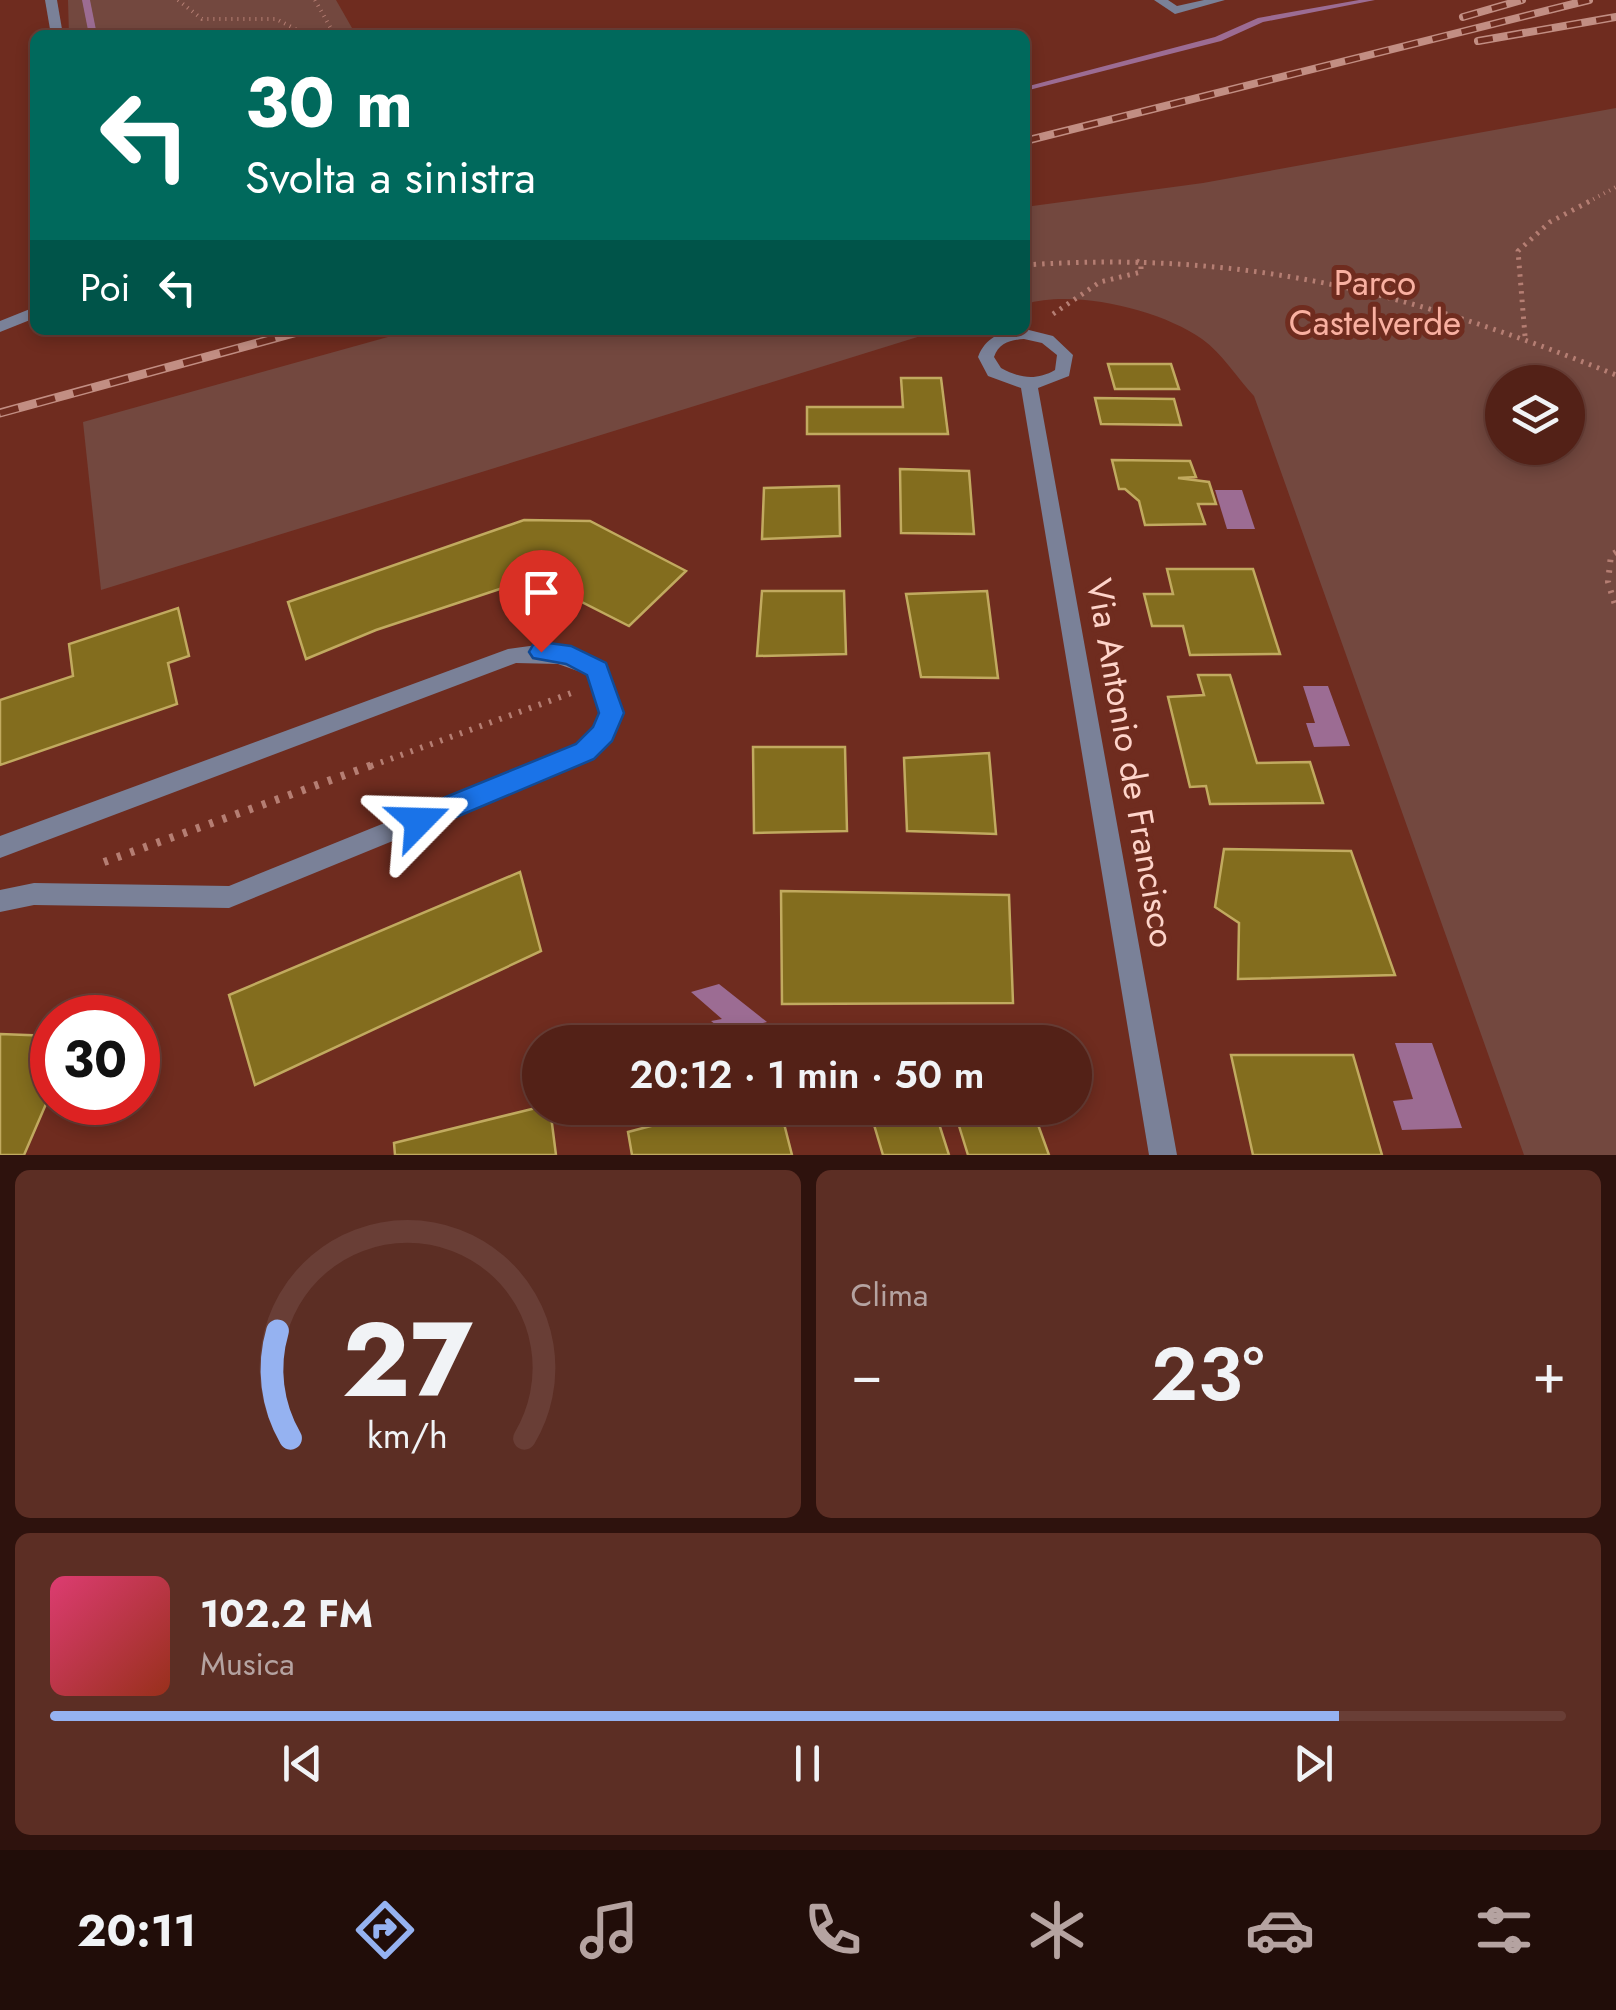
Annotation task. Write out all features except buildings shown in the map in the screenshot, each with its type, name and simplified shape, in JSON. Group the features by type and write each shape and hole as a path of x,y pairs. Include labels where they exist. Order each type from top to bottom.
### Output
{"street":[{"path":"51,0 56,30"},
{"path":"1160,0 1175,10 1219,0"},
{"path":"0,327 30,314"},
{"path":"1020,335 992,342 986,357 994,372 1029,384 1054,378 1066,364 1066,355 1050,340 1028,335"},
{"name":"Via Antonio de Francisco","path":"1029,384 1163,1155"},
{"path":"0,847 515,654 571,656 598,670 612,713 603,734 585,752 252,890 229,897 34,894 0,901"}],"path":[{"path":"178,0 202,19 276,19 297,30"},
{"path":"314,0 332,30"},
{"path":"1525,336 1518,251 1550,222 1616,187"},
{"path":"1030,330 1100,282 1141,272 1141,263 1132,258"},
{"path":"1030,265 1132,258 1216,265 1382,293 1525,336 1616,375"},
{"path":"1616,552 1611,555 1608,582 1616,608"},
{"path":"91,867 602,682"}],"green space":[{"path":"68,0 336,0 353,30 69,30"},
{"name":"Parco Castelverde","path":"1616,108 1616,1155 1524,1155 1254,396 1202,339 1164,319 1091,301 1030,303 1030,206 1203,183"},
{"path":"395,335 924,335 101,590 83,422"}],"shaded area":[{"path":"1215,490 1242,490 1255,529 1227,529"},
{"path":"1303,686 1328,686 1350,746 1314,747 1306,723 1315,723"},
{"path":"719,984 767,1022 716,1025 711,1021 722,1019 691,992"},
{"path":"1395,1043 1432,1043 1462,1128 1402,1130 1393,1101 1413,1099"}],"waterway":[{"path":"86,0 92,30"},
{"path":"1030,88 1218,39 1261,20 1371,0"}],"railway":[{"path":"1463,17 1522,0"},
{"path":"1030,140 1589,0"},
{"path":"1478,41 1616,17"},
{"path":"0,413 287,335"}],"route":[{"path":"419,821 585,752 603,734 612,713 598,670 571,656 541,652"}]}
